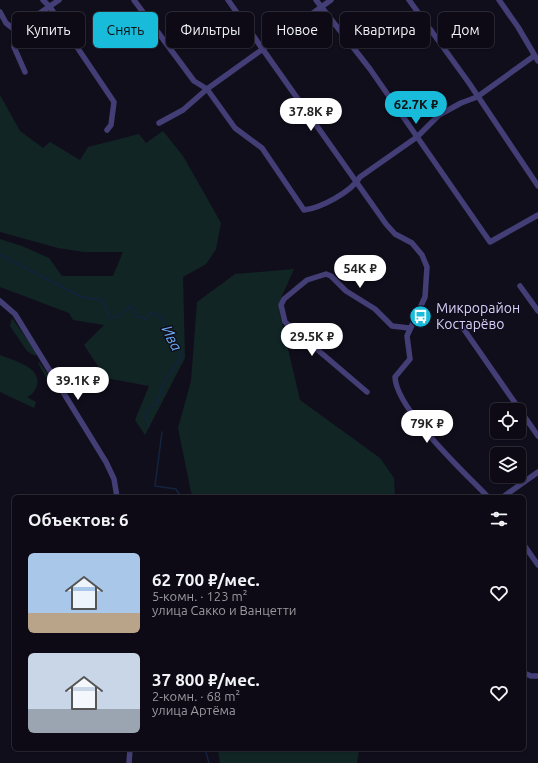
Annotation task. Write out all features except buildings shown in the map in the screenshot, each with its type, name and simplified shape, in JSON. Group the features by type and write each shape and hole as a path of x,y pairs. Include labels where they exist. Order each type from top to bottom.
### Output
{"street":[{"path":"43,0 50,7 114,102 111,125 107,130"},
{"path":"42,12 59,0"},
{"path":"134,0 194,81 207,89 235,128 262,148 304,210 314,209 328,202 357,182 360,177 417,136 439,115 461,103 477,97 536,58 518,27 499,0"},
{"path":"228,0 386,224 395,234 412,243 422,255 427,267 425,297 409,328 407,336 410,359 395,377 395,385 400,395 425,430 486,495"},
{"path":"316,0 370,69 490,242 538,214"},
{"path":"159,123 183,110 207,89 331,0"},
{"path":"409,0 469,83 538,186"},
{"path":"0,12 6,23 12,28"},
{"path":"14,48 25,72"},
{"path":"367,392 285,322 281,305 284,299 306,280 326,274 331,276 346,291 375,309 392,326 409,328"},
{"path":"520,286 538,311"},
{"path":"0,301 15,314 106,462 114,479 117,495"},
{"path":"463,328 538,436"},
{"path":"506,495 538,472"},
{"path":"526,548 538,565"},
{"path":"526,674 531,676 538,676"},
{"path":"129,763 130,751"}],"green space":[{"path":"0,95 20,131 43,148 50,142 80,160 88,147 139,134 146,143 163,131 183,156 221,223 216,249 206,264 183,277 185,358 145,435 135,420 149,386 106,378 84,345 104,325 73,320 69,313 0,287 0,239 22,246 49,258 62,276 113,276 123,252 84,252 58,248 0,232"},
{"path":"294,269 281,298 279,310 300,400 380,458 394,478 395,495 193,495 178,428 191,381 197,302 235,274"},
{"path":"12,318 37,353 35,356 27,351 10,326"},
{"path":"0,355 25,365 35,373 37,385 33,392 27,397 36,402 34,408 0,392"},
{"path":"39,362 51,378 51,381 48,381 38,363"},
{"path":"218,751 359,751 357,763 220,763"}],"waterway":[{"name":"Ива","path":"0,255 82,297 102,300 110,318 119,316 130,306 137,317 147,319 150,312 162,317 168,337 179,345 181,357 162,386 158,401 145,413 149,426"},
{"name":"Ива","path":"162,432 155,486 176,489 180,495"},
{"name":"Ива","path":"206,751 209,763"}],"place":[{"name":"Микрорайон Костарёво","path":"420,316"}]}
